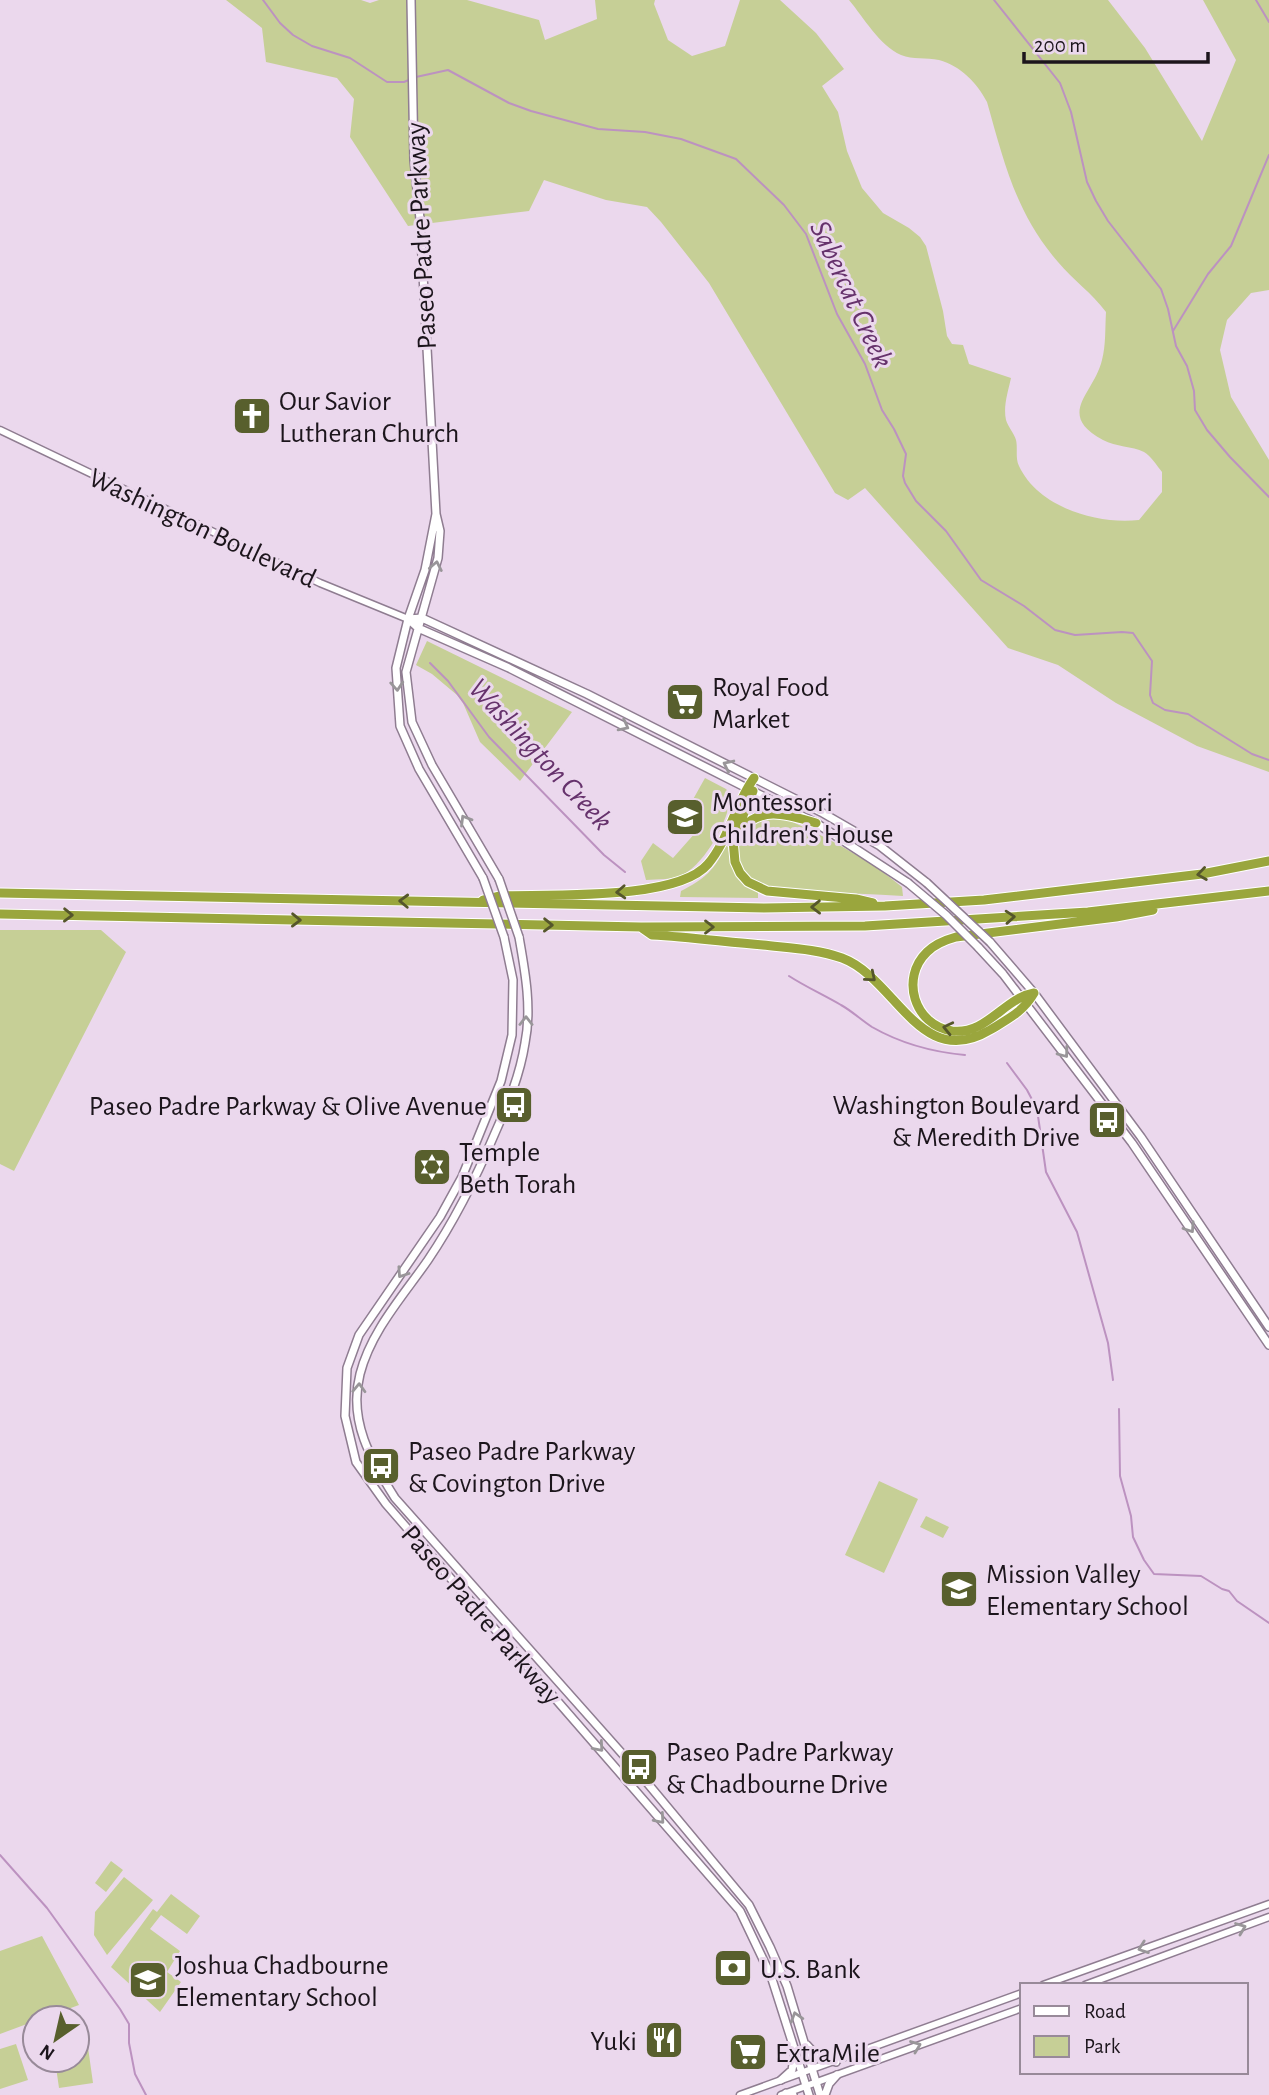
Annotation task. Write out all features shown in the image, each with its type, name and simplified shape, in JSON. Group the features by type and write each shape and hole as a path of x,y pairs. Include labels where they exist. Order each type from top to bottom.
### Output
{"highway":[{"path":"754,778 733,841 733,851 740,873 757,888 856,899 885,906"},
{"path":"472,903 499,896 637,891 688,880 715,854 750,790"},
{"path":"733,841 745,824 766,813 816,822"},
{"path":"0,893 764,908 885,906 984,900 1202,874 1269,861"},
{"path":"0,914 641,927 922,924 1088,912 1269,891"},
{"path":"1034,993 1020,996 979,1027 953,1031 941,1028 922,1014 914,997 913,978 926,953 934,946 956,937 1115,917 1212,898"},
{"path":"641,927 652,934 797,949 843,958 878,983 917,1024 948,1041 960,1041 983,1034 1027,1005 1034,993"}],"main road":[{"name":"Paseo Padre Parkway","path":"411,0 414,160 420,219 436,514 440,531 438,558 406,672 412,722 432,765 499,879 519,937 527,983 526,1040 514,1088 474,1182 452,1223 372,1341 359,1376 358,1416 368,1455 395,1498 641,1776 749,1905 787,1986 822,2095"},
{"name":"Paseo Padre Parkway","path":"436,514 425,570 408,619 396,668 400,726 419,769 483,878 504,937 513,991 512,1035 504,1072 463,1177 440,1217 359,1335 347,1368 345,1416 356,1462 386,1504 740,1911 771,1976 809,2095"},
{"name":"Washington Boulevard","path":"408,619 422,618 587,694 754,778 856,831 927,883 990,942 1034,993 1141,1137 1269,1326"},
{"name":"Washington Boulevard","path":"408,619 418,628 509,668 816,822 908,883 946,915 1020,996 1132,1143 1269,1345"},
{"path":"804,2041 817,2056 836,2062"},
{"path":"781,2080 792,2070 795,2049"},
{"path":"822,2095 837,2075"}],"street":[{"name":"Washington Boulevard","path":"0,430 320,583 408,619"},
{"path":"1050,1983 1269,1904"},
{"path":"1090,1983 1269,1917"},
{"path":"740,2095 1020,1994"},
{"path":"787,2094 1020,2009"}],"green space":[{"path":"226,0 361,0 370,3 379,0 467,0 539,20 545,40 597,19 595,0 655,0 654,4 668,40 692,56 725,46 740,0 780,0 816,33 844,69 822,86 838,112 847,151 862,188 883,213 909,228 926,246 947,336 952,344 963,345 969,364 1011,378 1005,415 1016,440 1018,463 1028,480 1054,502 1070,510 1088,516 1123,521 1139,520 1162,492 1162,472 1144,452 1103,440 1081,421 1079,412 1082,403 1102,360 1106,312 1058,262 1032,225 1013,187 987,102 978,88 961,71 947,63 906,57 893,51 879,38 849,0 1108,0 1145,48 1202,141 1236,60 1203,0 1269,0 1269,290 1251,293 1227,320 1220,350 1231,397 1269,460 1269,772 1197,746 1116,703 1058,665 1008,648 865,488 848,500 835,493 709,283 647,207 606,200 544,180 529,211 408,226 350,137 354,99 337,78 266,62 262,28"},
{"path":"427,641 572,712 520,781 480,742 457,695 432,674 416,665"},
{"path":"705,778 726,789 731,795 726,816 715,839 700,860 684,874 646,880 641,861 653,843 673,858 696,832 701,813 691,803"},
{"path":"784,818 860,857 902,887 903,896 786,891 757,884 746,875 740,863 742,837 754,823"},
{"path":"725,845 737,874 758,892 758,898 680,897 681,891 696,883 713,867"},
{"path":"0,930 101,930 126,952 14,1171 0,1164"},
{"path":"879,1481 918,1499 884,1573 845,1555"},
{"path":"926,1516 949,1527 943,1538 920,1527"},
{"path":"111,1861 123,1870 106,1892 95,1883"},
{"path":"124,1877 153,1900 107,1955 94,1935 95,1912"},
{"path":"171,1894 200,1916 187,1934 161,1915 150,1929 180,1951 167,1972 181,1982 160,2012 111,1967 153,1909 157,1912"},
{"path":"42,1936 78,2004 21,2004 21,2026 0,2034 0,1951"},
{"path":"16,2044 21,2059 21,2074 26,2074 28,2080 0,2089 0,2049"},
{"path":"91,2069 93,2083 59,2088 57,2074 91,2074"}],"waterway":[{"name":"Sabercat Creek","path":"263,0 280,23 293,35 312,46 350,58 387,82 404,82 411,79"},
{"path":"994,0 1060,83 1071,112 1087,182 1096,201 1108,221 1161,289 1176,346 1187,366 1194,391 1195,410 1207,430 1269,497"},
{"path":"1256,0 1269,22"},
{"name":"Sabercat Creek","path":"416,77 448,70 509,103 531,111 598,129 645,132 681,139 736,159 784,205 806,234 837,314 865,364 882,410 906,454 903,476 905,483 916,501 946,531 981,580 1024,606 1055,630 1075,635 1133,633 1152,661 1150,695 1153,703 1165,710 1188,714 1252,754 1269,760"},
{"path":"1173,331 1208,274 1231,246 1269,155"},
{"name":"Washington Creek","path":"430,663 448,681 489,737 604,855 625,872"},
{"name":"Washington Creek","path":"789,976 894,1038 940,1052 965,1055"},
{"name":"Washington Creek","path":"1007,1063 1037,1109 1046,1172 1077,1232 1108,1343 1113,1380"},
{"name":"Washington Creek","path":"1119,1409 1120,1476 1131,1516 1133,1537 1144,1560 1154,1574 1201,1576 1229,1591 1237,1601 1269,1623"},
{"path":"0,1855 47,1908 120,2009 129,2024 129,2043 135,2074 146,2095"}],"place":[{"name":"Our Savior Lutheran Church","path":"252,416"},
{"name":"Royal Food Market","path":"685,702"},
{"name":"Montessori Children's House","path":"685,817"},
{"name":"Paseo Padre Parkway & Olive Avenue","path":"514,1105"},
{"name":"Washington Boulevard & Meredith Drive","path":"1107,1120"},
{"name":"Temple Beth Torah","path":"432,1167"},
{"name":"Paseo Padre Parkway & Covington Drive","path":"381,1466"},
{"name":"Mission Valley Elementary School","path":"959,1589"},
{"name":"Paseo Padre Parkway & Chadbourne Drive","path":"639,1767"},
{"name":"U.S. Bank","path":"733,1968"},
{"name":"Joshua Chadbourne Elementary School","path":"148,1980"},
{"name":"Yuki","path":"664,2040"},
{"name":"ExtraMile","path":"748,2052"}]}
